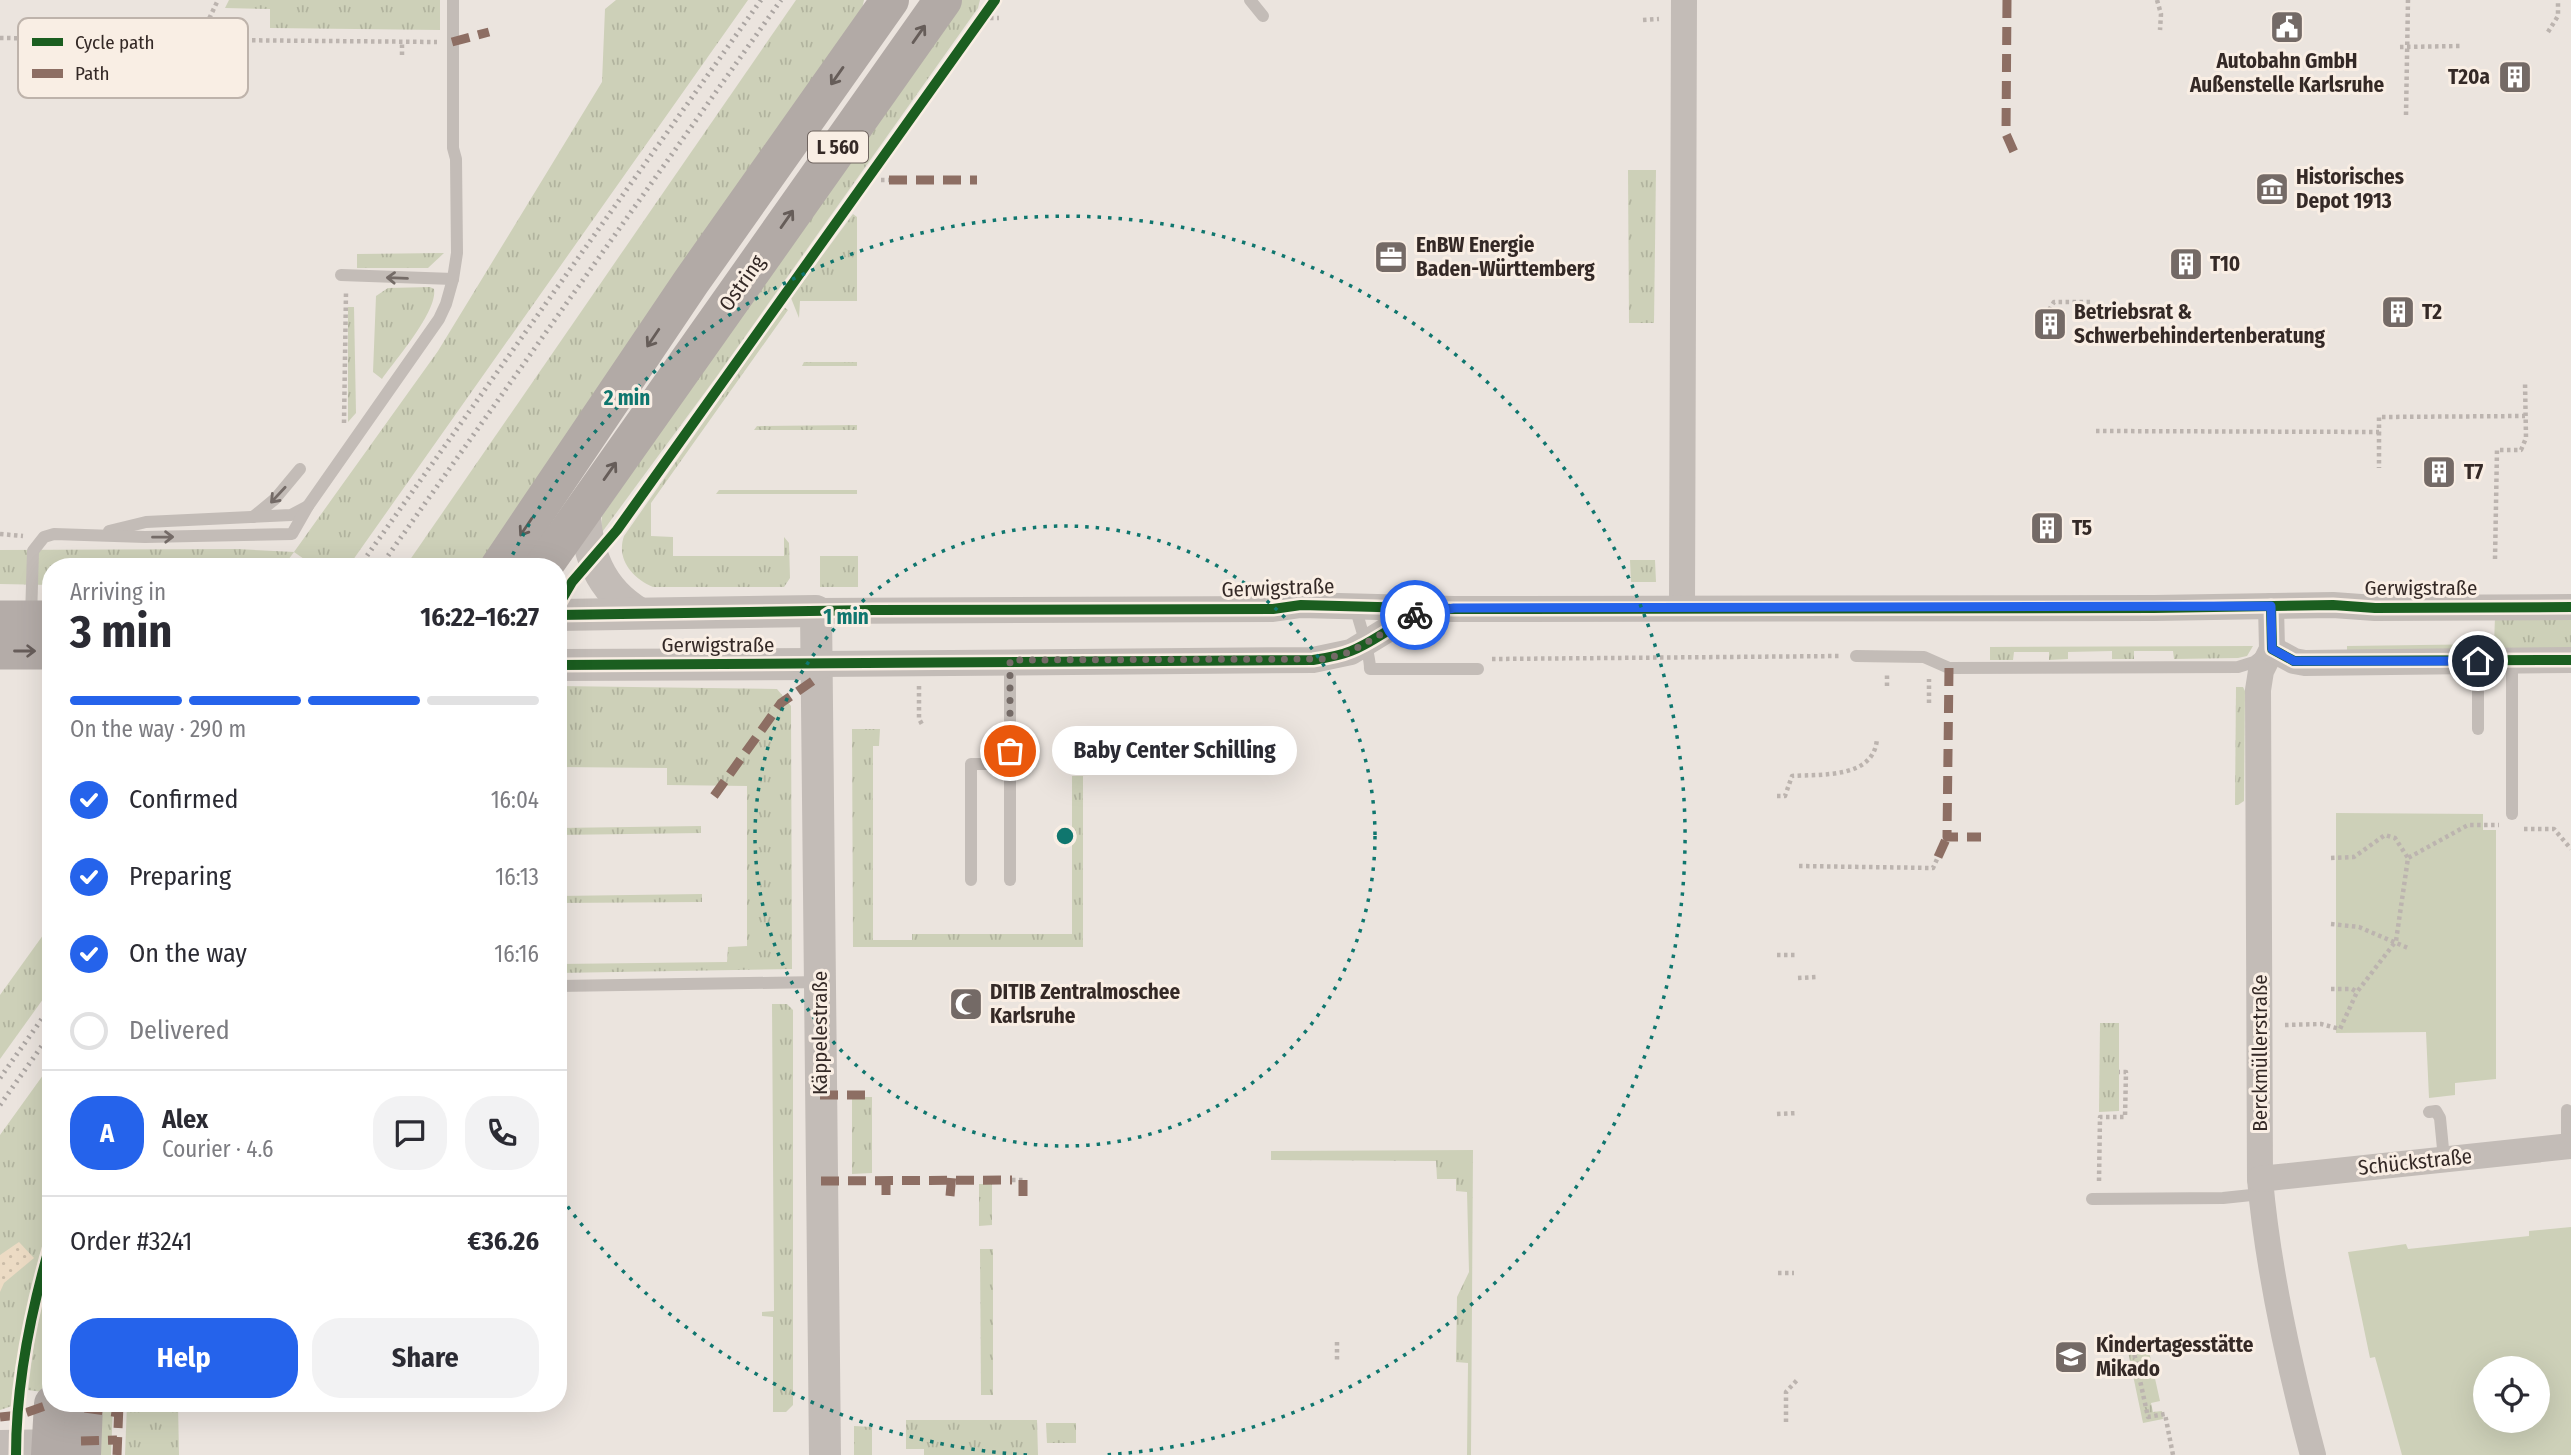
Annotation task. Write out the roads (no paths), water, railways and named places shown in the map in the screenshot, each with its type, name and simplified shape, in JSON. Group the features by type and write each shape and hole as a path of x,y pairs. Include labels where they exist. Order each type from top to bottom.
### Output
{"main road":[{"name":"Ostring","path":"549,558 943,0"},
{"name":"Ostring","path":"505,558 691,282 883,5"},
{"path":"0,651 42,651"},
{"path":"55,1412 66,1448"},
{"path":"66,1448 81,1412"}],"street":[{"path":"1682,608 1684,0"},
{"path":"584,508 588,544 601,577 624,604 639,614"},
{"name":"Gerwigstraße","path":"567,615 1273,609 1301,605 1454,608 2571,607"},
{"path":"2271,606 2272,649 2281,656 2305,663 2571,660"},
{"name":"Gerwigstraße","path":"567,665 1313,660 1338,656 1364,645 1415,615 1454,608"},
{"name":"Käppelestraße","path":"817,611 825,1455"},
{"name":"Berckmüllerstraße","path":"2272,649 2261,671 2258,690 2260,1186 2291,1369 2313,1455"},
{"name":"Schückstraße","path":"2260,1186 2444,1159 2569,1146"},
{"path":"0,1443 66,1448"}],"lane":[{"path":"27,619 33,551 44,537 54,534 145,537 292,534 308,506 439,319 453,279 457,253 453,0"},
{"path":"1250,0 1263,16"},
{"path":"343,276 453,279"},
{"path":"253,517 275,499 300,469"},
{"path":"95,534 146,522 291,515 308,506"},
{"name":"Gerwigstraße","path":"1355,605 1364,645 1370,658 1370,669 1478,669"},
{"path":"1856,656 1924,657 1949,668 2238,667 2255,662 2272,649"},
{"path":"1010,660 1010,880"},
{"path":"2478,661 2478,729"},
{"path":"2512,661 2512,814"},
{"path":"971,880 971,764 1010,764"},
{"path":"567,986 820,982"},
{"path":"2567,1110 2569,1146"},
{"path":"2429,1112 2436,1111 2440,1118 2444,1159"},
{"path":"2096,1199 2223,1198 2260,1186"}],"railway":[{"path":"365,558 761,0"},
{"path":"386,558 781,0"},
{"path":"0,1078 42,1019"},
{"path":"0,1105 42,1046"}],"place":[{"name":"Autobahn GmbH Außenstelle Karlsruhe","path":"2287,27"},
{"name":"T20a","path":"2515,77"},
{"name":"Historisches Depot 1913","path":"2272,189"},
{"name":"EnBW Energie Baden-Württemberg","path":"1391,257"},
{"name":"T10","path":"2186,264"},
{"name":"T2","path":"2398,312"},
{"name":"Betriebsrat & Schwerbehindertenberatung","path":"2050,324"},
{"name":"T7","path":"2439,472"},
{"name":"T5","path":"2047,528"},
{"name":"Baby Center Schilling","path":"1010,751"},
{"name":"DITIB Zentralmoschee Karlsruhe","path":"966,1004"},
{"name":"Kindertagesstätte Mikado","path":"2071,1357"}]}
